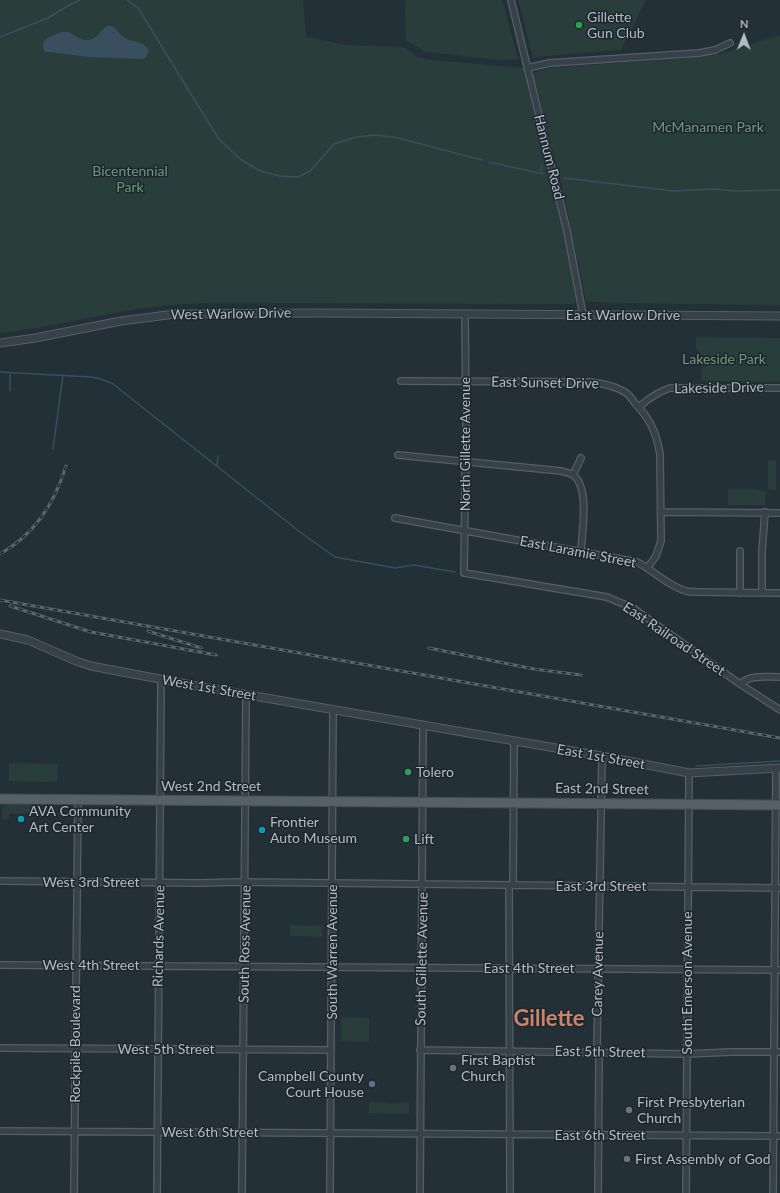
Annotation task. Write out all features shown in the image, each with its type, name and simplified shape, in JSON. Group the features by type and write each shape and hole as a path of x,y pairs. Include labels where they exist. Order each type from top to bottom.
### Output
{"main road":[{"name":"West 2nd Street","path":"0,799 423,802"},
{"name":"East 2nd Street","path":"423,802 778,805"}],"street":[{"name":"Hannum Road","path":"511,0 567,231 583,314"},
{"path":"527,68 549,63 699,53 715,50 730,44"},
{"name":"West Warlow Drive","path":"0,343 35,338 121,321 175,314 465,314"},
{"name":"East Warlow Drive","path":"465,314 780,316"},
{"name":"North Gillette Avenue","path":"464,573 466,461 465,314"},
{"name":"East Sunset Drive","path":"401,381 590,382 609,385 625,392 648,417 658,440 660,454 661,541 656,556 648,567"},
{"name":"Lakeside Drive","path":"639,407 648,398 670,388 780,388"},
{"path":"398,455 561,471 573,475 580,484 583,496 581,551"},
{"path":"573,475 581,458"},
{"path":"661,512 780,512"},
{"path":"762,593 762,551 765,512"},
{"name":"East Laramie Street","path":"395,518 637,562 648,567 673,585 685,590 698,592 780,593"},
{"path":"740,551 740,593"},
{"name":"East Railroad Street","path":"464,573 607,597 633,608 740,684 780,710"},
{"name":"West 1st Street","path":"0,634 28,640 91,666 160,680 423,726"},
{"path":"740,684 745,679 752,677 780,677"},
{"name":"Richards Avenue","path":"157,1193 160,680"},
{"name":"South Ross Avenue","path":"242,1193 246,882 246,695"},
{"name":"South Warren Avenue","path":"330,1193 333,710"},
{"name":"East 1st Street","path":"423,726 602,756 689,773 778,768"},
{"name":"South Gillette Avenue","path":"420,1193 423,726"},
{"path":"510,1193 510,968 514,742"},
{"name":"Carey Avenue","path":"598,1193 597,1044 602,756"},
{"path":"773,1193 773,1136 777,1052 778,970 778,768"},
{"name":"South Emerson Avenue","path":"686,1193 689,773"},
{"name":"Rockpile Boulevard","path":"74,1193 75,965 78,799"},
{"name":"West 3rd Street","path":"0,881 160,883 246,882 422,885"},
{"name":"East 3rd Street","path":"422,885 778,888"},
{"name":"West 4th Street","path":"0,965 422,968"},
{"name":"East 4th Street","path":"422,968 778,970"},
{"name":"West 5th Street","path":"0,1048 331,1050"},
{"name":"East 5th Street","path":"420,1050 687,1054 777,1052"},
{"name":"West 6th Street","path":"0,1131 421,1134"},
{"name":"East 6th Street","path":"421,1134 780,1136"}],"green space":[{"name":"Bicentennial Park","path":"0,0 303,0 306,37 346,45 406,48 417,57 432,60 523,68 561,223 576,299 575,303 208,303 147,308 0,333"},
{"path":"405,0 502,0 518,59 500,60 426,52 406,40"},
{"name":"Gillette Gun Club","path":"518,0 646,0 621,50 533,57"},
{"name":"McManamen Park","path":"780,35 780,305 611,303 586,301 562,186 533,73 548,68 691,58 721,54"},
{"name":"Lakeside Park","path":"696,337 780,338 780,382 701,381 702,359 701,355 696,349"},
{"path":"768,460 776,461 776,490 768,489"},
{"path":"728,489 753,489 766,492 765,505 728,505"},
{"path":"9,763 58,764 57,782 9,781"},
{"path":"6,805 40,805 41,813 9,814 9,819 2,819 2,808"},
{"path":"290,925 322,926 322,937 290,936"},
{"path":"341,1017 369,1018 369,1042 341,1041"},
{"path":"409,1102 409,1114 369,1113 369,1103 394,1104"}],"water":[{"path":"107,26 112,26 124,37 144,45 149,51 147,56 139,59 88,57 45,52 43,44 45,40 56,34 66,32 83,40 91,40"}],"waterway":[{"path":"0,37 48,18 80,0"},
{"path":"127,0 138,8 218,138 240,159 260,171 280,176 298,177 310,171 334,144 356,137 375,135 398,138 482,160"},
{"path":"489,162 543,174"},
{"path":"541,173 542,165"},
{"path":"564,178 674,191 714,189 735,191 780,190"},
{"path":"0,372 91,377 113,384 300,532 335,557 395,568 414,565 455,572"},
{"path":"10,373 10,391"},
{"path":"53,449 63,375"},
{"path":"217,466 218,456"},
{"path":"696,766 780,761"}],"railway":[{"path":"0,554 23,537 42,516 56,492 66,466"},
{"path":"0,600 780,738"},
{"path":"10,606 91,632 216,655"},
{"path":"148,631 201,648"},
{"path":"429,648 534,669 581,675"}],"place":[{"name":"Gillette Gun Club","path":"579,25"},
{"name":"Tolero","path":"408,772"},
{"name":"AVA Community Art Center","path":"21,819"},
{"name":"Frontier Auto Museum","path":"262,830"},
{"name":"Lift","path":"406,839"},
{"name":"First Baptist Church","path":"453,1068"},
{"name":"Campbell County Court House","path":"372,1084"},
{"name":"First Presbyterian Church","path":"629,1110"},
{"name":"First Assembly of God","path":"627,1159"}],"district":[{"name":"Gillette","path":"549,1019"}]}
